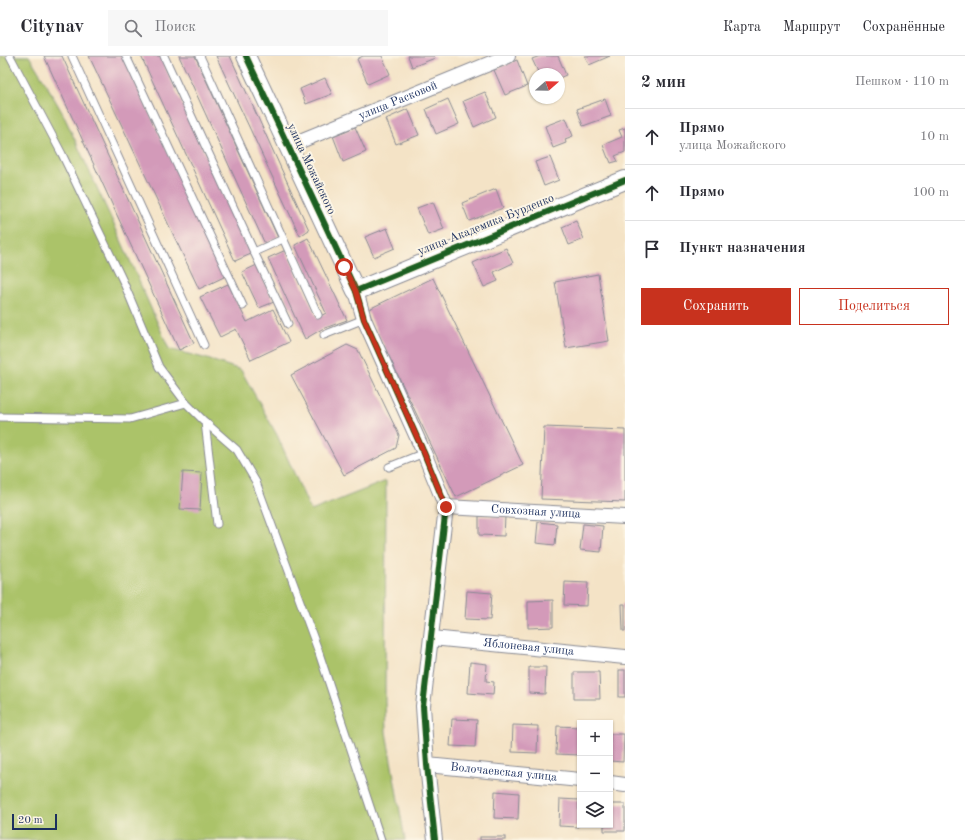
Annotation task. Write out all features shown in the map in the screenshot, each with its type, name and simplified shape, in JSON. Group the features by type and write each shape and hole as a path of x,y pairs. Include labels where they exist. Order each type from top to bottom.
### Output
{"street":[{"name":"улица Можайского","path":"246,56 356,291"},
{"name":"улица Расковой","path":"288,146 508,56"},
{"name":"улица Академика Бурденко","path":"356,291 625,180"},
{"path":"356,291 364,319 424,453 446,507 423,706 427,765 435,840"},
{"name":"Совхозная улица","path":"446,507 625,517"},
{"name":"Яблоневая улица","path":"432,638 625,657"},
{"name":"Волочаевская улица","path":"427,765 577,780"},
{"path":"613,783 625,785"}],"lane":[{"path":"10,56 62,154 123,281 159,367 186,403 237,450 256,482 318,650 381,840"},
{"path":"72,56 204,345"},
{"path":"126,56 243,306"},
{"path":"164,56 288,324"},
{"path":"200,56 318,315"},
{"path":"254,252 283,239"},
{"path":"324,335 364,319"},
{"path":"0,417 130,420 186,403"},
{"path":"205,422 217,524"},
{"path":"389,467 424,453"}],"green space":[{"path":"0,56 29,56 42,77 63,114 169,349 241,370 277,435 311,511 386,481 386,732 405,840 0,840"}],"building":[{"path":"44,56 62,56 194,343 179,350"},
{"path":"89,56 123,56 226,276 199,289"},
{"path":"141,56 160,56 251,254 235,261"},
{"path":"179,56 195,56 278,238 265,244"},
{"path":"216,56 230,56 309,230 300,236"},
{"path":"363,56 382,56 390,74 368,84 357,59"},
{"path":"408,56 434,56 435,58 412,67"},
{"path":"540,56 558,56 563,68 536,68 532,59"},
{"path":"585,56 610,56 589,65"},
{"path":"517,60 527,86 505,95 494,70"},
{"path":"325,78 332,94 306,104 300,89"},
{"path":"485,92 496,117 474,127 463,101"},
{"path":"448,99 459,124 436,134 426,109"},
{"path":"605,99 611,116 583,126 577,109"},
{"path":"408,109 419,135 396,144 386,119"},
{"path":"566,118 573,136 565,139 566,143 553,148 545,126"},
{"path":"355,127 366,152 343,162 333,136"},
{"path":"625,128 625,152 615,156 618,161 611,163 603,145 622,137 619,130"},
{"path":"550,157 559,180 544,186 535,162"},
{"path":"496,189 503,208 469,221 462,203"},
{"path":"433,202 444,229 428,235 417,208"},
{"path":"576,221 584,239 569,245 562,227"},
{"path":"387,228 395,248 374,257 365,237"},
{"path":"308,238 347,320 322,329 305,339 268,258 286,250 317,318 326,313 295,245"},
{"path":"506,248 513,263 494,272 498,281 484,287 473,263"},
{"path":"257,265 274,302 259,308 242,272"},
{"path":"598,274 609,341 566,348 555,282"},
{"path":"433,278 523,465 456,497 367,310"},
{"path":"228,284 247,322 273,309 289,342 251,360 236,329 220,337 200,297"},
{"path":"347,345 358,350 399,435 396,448 344,475 291,375"},
{"path":"544,427 625,430 625,502 541,499"},
{"path":"183,472 202,473 200,510 180,509"},
{"path":"479,516 505,517 504,536 479,535"},
{"path":"538,522 557,524 555,545 536,543"},
{"path":"583,524 603,526 601,552 580,550"},
{"path":"565,582 588,583 587,606 564,605"},
{"path":"467,591 492,593 490,620 465,619"},
{"path":"553,600 553,627 528,628 528,601"},
{"path":"622,604 625,604 625,631 623,631"},
{"path":"470,662 487,664 486,681 494,682 493,695 468,693"},
{"path":"529,667 546,667 545,694 529,693"},
{"path":"619,670 625,670 625,697 619,697"},
{"path":"574,672 599,672 600,699 574,699"},
{"path":"452,719 477,720 475,747 450,746"},
{"path":"513,725 538,726 537,753 512,752"},
{"path":"557,726 577,727 577,755 556,754"},
{"path":"613,734 624,734 623,762 613,761"},
{"path":"495,791 519,793 518,819 494,818"},
{"path":"560,799 577,800 577,827 559,826"},
{"path":"613,804 625,804 625,831 604,831 604,828 613,828"},
{"path":"480,837 505,837 505,840 480,840"}],"cycle path":[{"path":"246,56 356,291 364,319 424,453 446,507 423,706 427,765 435,840"},
{"path":"356,291 625,180"}],"route":[{"path":"344,267 356,291 364,319 424,453 446,507"}]}
